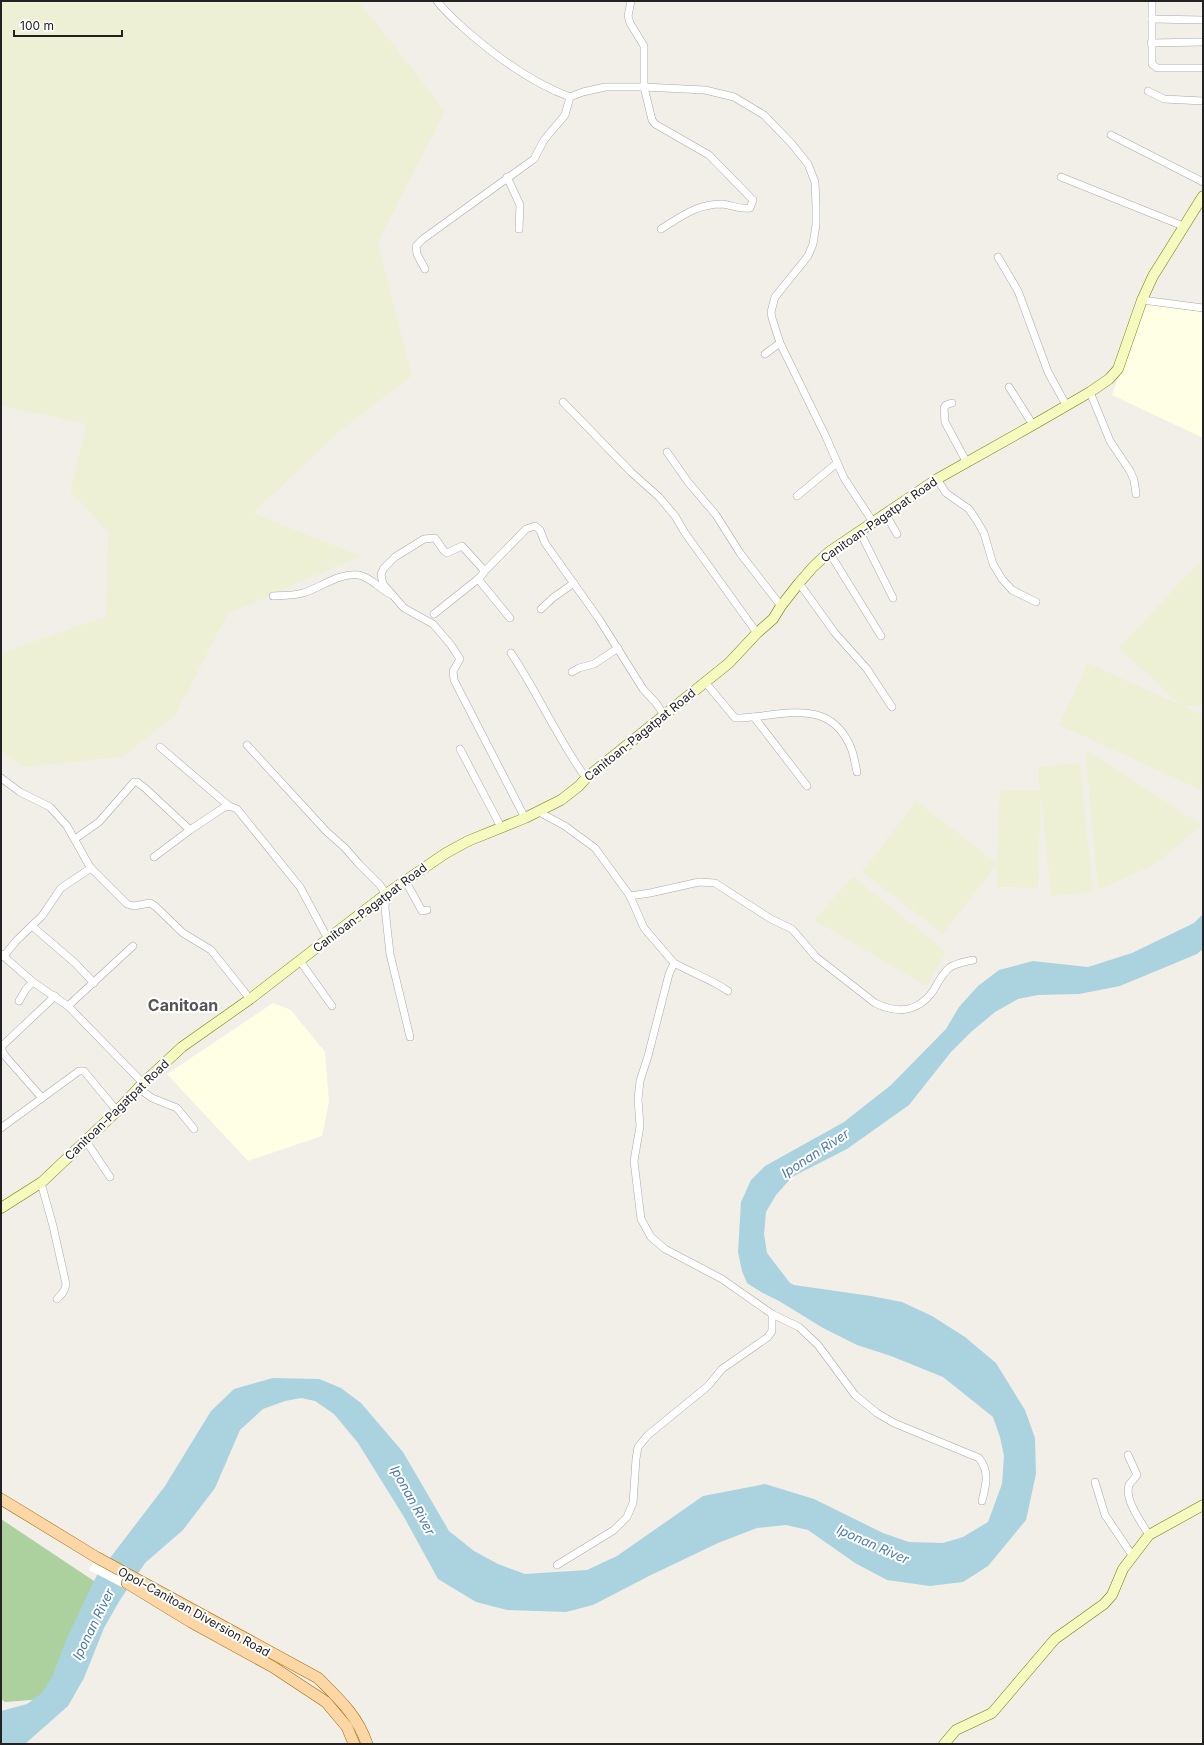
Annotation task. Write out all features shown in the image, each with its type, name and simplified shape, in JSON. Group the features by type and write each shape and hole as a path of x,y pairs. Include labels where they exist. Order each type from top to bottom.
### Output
{"main road":[{"name":"Opol-Canitoan Diversion Road","path":"1,1499 109,1565 191,1622 273,1667 326,1702 347,1727 354,1744"},
{"name":"Opol-Canitoan Diversion Road","path":"109,1565 124,1581 138,1585 318,1678 342,1702 362,1729 367,1744"}],"street":[{"path":"438,1 445,11 502,58 539,83 570,97 583,92 605,87 705,90 734,97 756,110 768,119 791,143 808,164 815,182 815,234 808,256 775,297 771,312 780,343 826,436 844,478 873,522"},
{"path":"631,1 628,12 629,19 644,46 644,87 650,113 655,124 709,156 753,200 750,208 745,209 727,204 699,206 661,228"},
{"path":"1152,1 1151,60 1154,66 1203,68"},
{"path":"1152,19 1203,20"},
{"path":"1151,43 1203,42"},
{"path":"1148,91 1164,99 1203,100"},
{"path":"425,269 417,254 416,246 423,239 452,219 536,155 544,140 565,115 570,97"},
{"path":"1111,135 1203,182"},
{"path":"1061,177 1183,226"},
{"path":"507,178 520,205 519,229"},
{"name":"Canitoan-Pagatpat Road","path":"1,1208 40,1184 117,1111 140,1085 182,1046 250,999 405,880 446,853 501,827 539,812 562,800 586,778 729,663 757,633 773,620 781,606 813,567 829,552 937,479 1090,392 1109,379 1118,369 1152,276 1203,196"},
{"path":"998,257 1018,291 1045,365 1066,405"},
{"path":"1142,300 1203,308"},
{"path":"765,354 780,343"},
{"path":"1009,388 1033,425"},
{"path":"1090,392 1110,441 1130,470 1134,480 1136,494"},
{"path":"563,402 630,472 660,497 757,633"},
{"path":"952,403 946,405 943,414 950,433 967,463"},
{"path":"666,452 688,482 716,515 740,553 781,606"},
{"path":"797,496 837,463"},
{"path":"937,479 946,493 969,509 978,521 984,533 993,564 1002,579 1012,590 1036,602"},
{"path":"886,514 897,534"},
{"path":"434,614 478,579 526,529 535,526 540,530 545,543 618,648 643,689 656,703 664,715"},
{"path":"860,532 893,598"},
{"path":"484,572 463,546 458,546 449,552 446,552 435,538 424,539 395,556 384,568 381,574 382,580 392,595 404,608 433,624 451,645 460,659 453,671 454,680 525,818"},
{"path":"829,552 881,636"},
{"path":"272,596 303,593 339,578 358,575 364,577 392,595"},
{"path":"478,579 510,618"},
{"path":"541,609 554,597 574,583"},
{"path":"799,584 835,632 867,669 892,707"},
{"path":"572,672 579,668 594,664 618,648"},
{"path":"511,653 527,676 533,690 568,753 586,778"},
{"path":"705,682 735,718 808,712 825,717 836,724 852,748 857,772"},
{"path":"754,717 807,786"},
{"path":"247,745 326,831 345,848 386,894 385,908 390,954 410,1037"},
{"path":"160,747 229,806 237,809 243,814 300,886 328,939"},
{"path":"460,749 501,827"},
{"path":"1,778 20,792 50,807 67,826 91,868 127,904 131,906 150,903 153,904 182,933 211,950 250,999"},
{"path":"75,839 99,822 134,782 137,782 145,788 190,830"},
{"path":"154,857 190,830 223,808 229,806"},
{"path":"539,812 565,826 595,848 630,896 641,923 674,963 697,975 709,978 728,991"},
{"path":"91,868 61,888 42,916 2,955 33,982 68,1006 152,1098 177,1108 194,1129"},
{"path":"405,880 422,911 427,910"},
{"path":"630,896 650,894 699,882 715,883 771,919 792,929 816,957 875,1003 886,1008 904,1011 918,1005 933,991 948,969 954,964 973,960"},
{"path":"32,926 75,963 94,983"},
{"path":"68,1006 133,946"},
{"path":"300,961 332,1006"},
{"path":"674,963 669,974 638,1089 640,1126 634,1161 641,1219 646,1230 656,1244 722,1279 772,1314 799,1327 818,1345 855,1395 868,1407 894,1423 979,1458 984,1465 986,1473 986,1484 982,1500"},
{"path":"19,1002 33,982"},
{"path":"42,1098 6,1057 2,1051 2,1046 55,996"},
{"path":"1,1128 67,1079 79,1071 84,1070 117,1111"},
{"path":"86,1141 110,1177"},
{"path":"40,1184 53,1226 66,1284 66,1289 57,1299"},
{"path":"557,1565 614,1530 627,1517 633,1503 638,1447 648,1435 708,1386 722,1369 768,1337 772,1331 772,1314"},
{"path":"1128,1455 1137,1475 1129,1485 1129,1494 1132,1507 1149,1535"},
{"path":"1095,1482 1105,1515 1132,1555"},
{"path":"944,1744 956,1730 992,1713 1055,1639 1104,1604 1112,1595 1123,1569 1132,1555 1149,1535 1203,1506"}],"shaded area":[{"path":"1,1 359,1 445,111 378,242 412,376 346,426 253,513 360,556 228,614 174,717 122,757 23,767 1,751 1,653 106,616 108,532 70,491 87,424 1,406"},
{"path":"1145,301 1203,309 1203,438 1112,395"},
{"path":"1203,558 1203,706 1184,706 1203,715 1203,791 1059,725 1088,663 1181,705 1119,648"},
{"path":"1085,749 1202,825 1154,865 1098,890"},
{"path":"1080,763 1093,892 1051,896 1041,796 1038,888 997,887 997,864 943,934 862,872 916,801 997,863 1000,790 1040,791 1038,767"},
{"path":"853,876 946,952 926,986 814,920"},
{"path":"273,1003 291,1010 325,1052 329,1102 322,1136 248,1161 167,1074"}],"green space":[{"path":"1,1519 100,1585 44,1699 5,1702 1,1699"}],"water":[{"name":"Iponan River","path":"1203,914 1203,949 1197,954 1120,986 1079,994 1038,995 1018,999 995,1012 971,1032 951,1052 909,1105 847,1149 792,1177 776,1195 766,1212 764,1234 767,1253 790,1283 794,1285 902,1302 932,1316 965,1337 996,1363 1025,1410 1035,1438 1036,1474 1026,1520 988,1566 963,1582 930,1586 887,1580 855,1563 808,1530 786,1525 757,1528 718,1543 593,1605 566,1612 507,1610 476,1602 438,1579 404,1517 358,1443 334,1414 315,1401 301,1398 285,1401 263,1409 240,1430 215,1488 183,1530 145,1563 120,1600 104,1628 84,1678 68,1706 25,1744 1,1744 1,1711 27,1704 42,1693 52,1677 67,1638 97,1575 165,1486 211,1411 234,1389 273,1378 319,1379 341,1388 361,1403 403,1452 449,1531 474,1551 498,1564 525,1574 587,1570 617,1556 703,1496 765,1484 814,1499 883,1533 909,1542 943,1543 963,1537 988,1522 1002,1484 1004,1456 1000,1437 993,1417 943,1377 891,1356 857,1345 823,1328 747,1283 742,1271 738,1252 741,1202 751,1180 765,1166 844,1122 891,1085 946,1029 959,1007 978,986 999,970 1033,961 1088,967 1132,953 1194,923"}],"pier":[{"path":"98,1554 142,1577 133,1593 89,1570"}],"district":[{"name":"Canitoan","path":"183,1005"}]}
